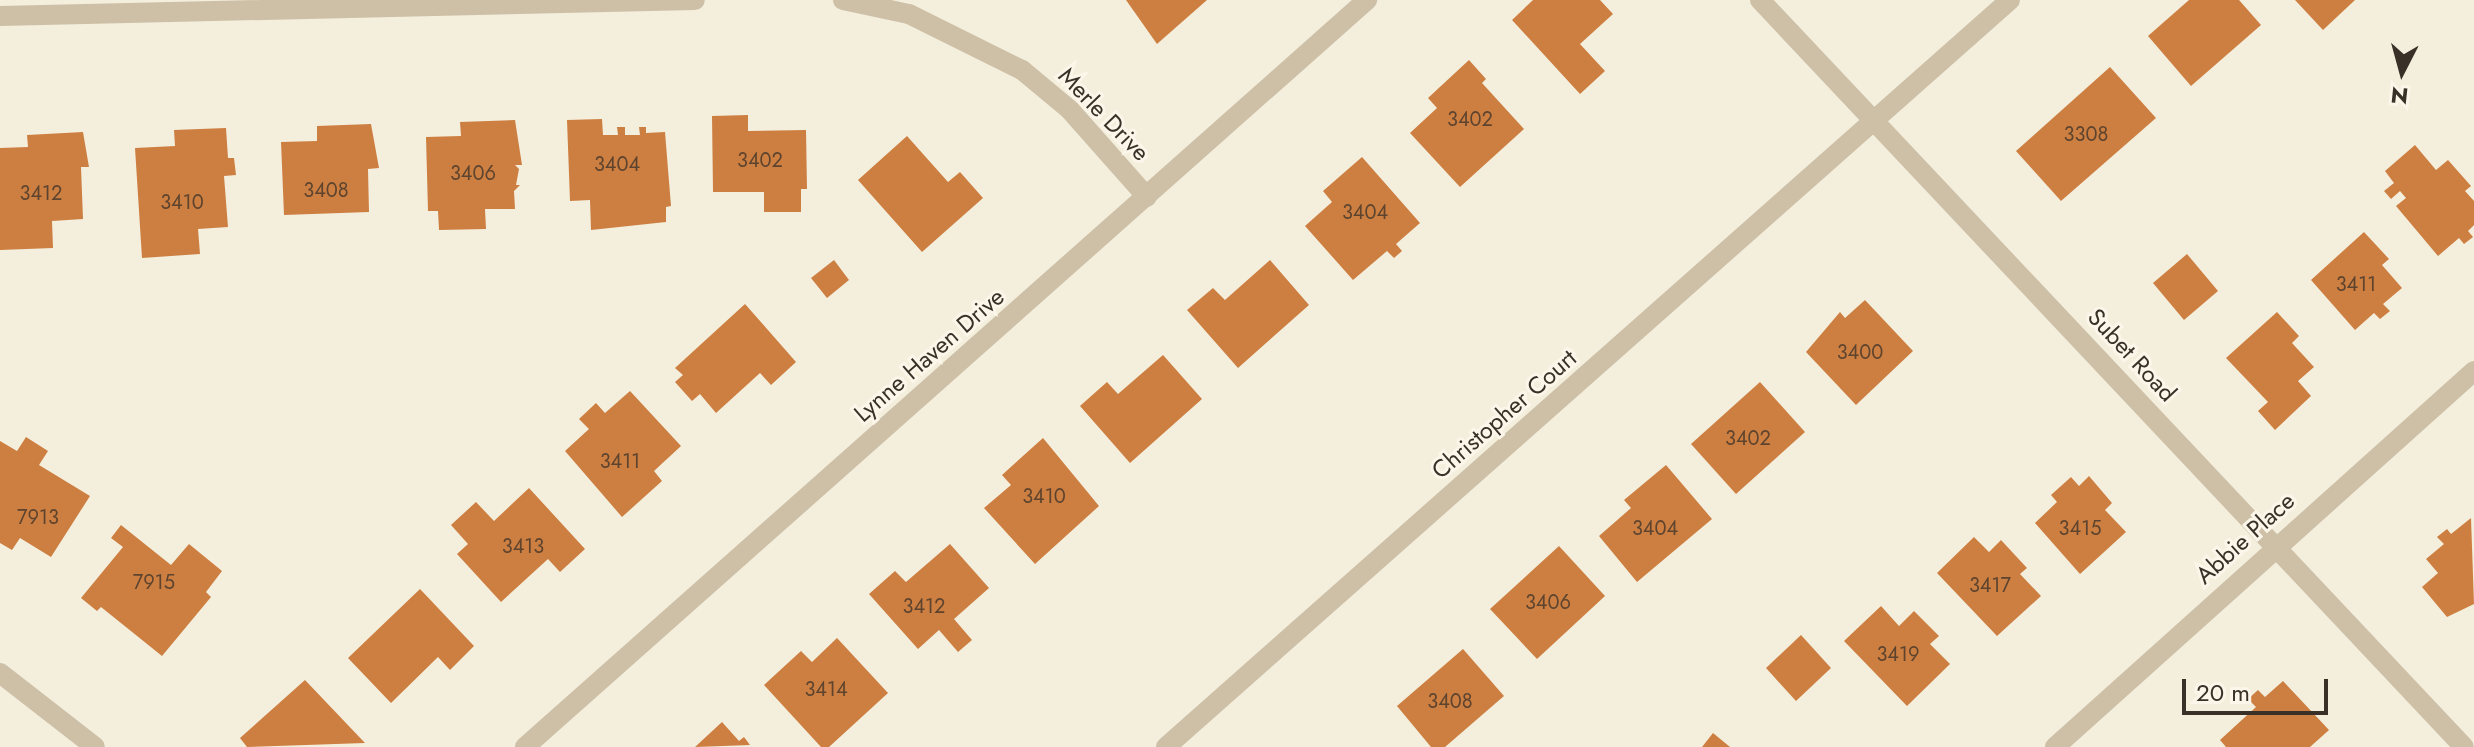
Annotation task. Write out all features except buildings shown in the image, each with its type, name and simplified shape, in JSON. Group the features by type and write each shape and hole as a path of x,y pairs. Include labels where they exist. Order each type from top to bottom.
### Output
{"street":[{"path":"0,16 695,0"},
{"name":"Merle Drive","path":"843,0 909,14 1022,70 1070,110 1147,197"},
{"name":"Lynne Haven Drive","path":"525,747 1367,0"},
{"name":"Subet Road","path":"1760,0 2464,747"},
{"name":"Christopher Court","path":"1166,747 2010,0"},
{"name":"Abbie Place","path":"2055,747 2275,546 2474,371"},
{"path":"0,673 95,747"}]}
